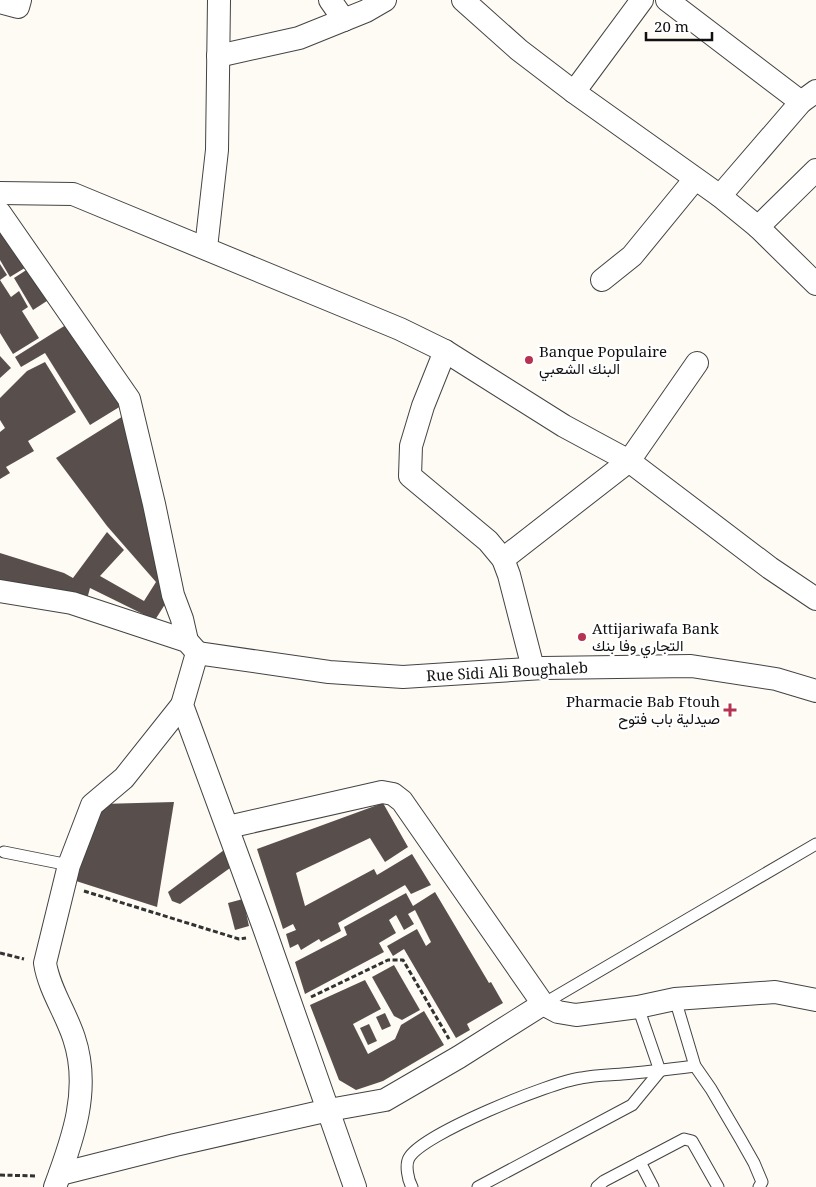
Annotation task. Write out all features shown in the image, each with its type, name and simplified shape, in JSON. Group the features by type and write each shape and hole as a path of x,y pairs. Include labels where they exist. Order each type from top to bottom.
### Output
{"street":[{"path":"0,2 18,7 20,0"},
{"path":"206,248 217,150 219,0"},
{"path":"330,0 344,20"},
{"path":"218,56 299,38 366,11 385,0"},
{"path":"463,0 519,50 574,92 720,196 758,227 816,284"},
{"path":"574,92 642,0"},
{"path":"668,0 809,96 720,196"},
{"path":"758,227 816,170"},
{"path":"602,280 632,256 695,179"},
{"path":"0,193 73,194 400,329 445,351 564,426 629,461 770,568 816,599"},
{"path":"0,212 129,399 173,595 192,647 182,705 124,778 92,805 67,875 45,963 49,978 74,1037 80,1060 82,1082 78,1116 58,1181"},
{"path":"445,351 423,406 411,446 410,476 488,541 503,559 533,668"},
{"path":"503,559 629,461 697,363"},
{"name":"Rue Sidi Ali Boughaleb","path":"0,590 72,603 192,647 329,672 403,677 533,668 691,666 776,680 816,691"},
{"path":"182,705 228,827 356,1187"},
{"path":"228,827 382,792 393,794 402,801 543,1004 558,1012 576,1015 638,1007 675,999 775,992 816,1000"},
{"path":"58,1181 175,1145 329,1110 385,1100 459,1057 543,1004"}],"lane":[{"path":"543,1004 816,844"},
{"path":"4,852 67,875"},
{"path":"675,999 695,1066 711,1089 754,1163 762,1182 759,1187"},
{"path":"638,1007 660,1071"},
{"path":"412,1187 407,1162 420,1146 450,1128 504,1103 579,1078 695,1066"},
{"path":"478,1187 632,1105 660,1071"},
{"path":"597,1187 604,1181 684,1139 692,1141 718,1187"},
{"path":"640,1162 653,1187"}],"path":[{"path":"67,875 239,939 267,936"},
{"path":"292,1006 388,960 403,960 459,1057"},
{"path":"0,1175 58,1181"}],"building":[{"path":"6,230 28,266 10,277 0,260 0,234"},
{"path":"0,264 7,275 0,280"},
{"path":"31,267 50,299 33,310 14,278"},
{"path":"0,280 11,297 19,291 28,307 22,311 39,338 13,354 0,333"},
{"path":"69,323 121,406 90,425 45,353 21,367 15,357"},
{"path":"0,356 11,368 0,378"},
{"path":"45,362 76,412 28,441 34,451 6,467 10,473 0,479 0,432 5,428 0,420 0,398 27,371"},
{"path":"128,413 169,598 155,620 90,588 86,603 0,584 0,553 64,573 73,578 107,532 124,550 100,576 144,601 156,582 107,526 56,458"},
{"path":"174,802 157,907 76,881 101,804"},
{"path":"383,803 408,847 385,862 370,838 296,873 305,906 374,869 377,875 412,854 431,885 411,894 405,885 338,923 341,931 321,942 319,939 301,950 298,944 290,948 286,934 296,930 293,924 283,929 257,849"},
{"path":"224,850 230,868 180,904 172,901 168,892"},
{"path":"435,892 503,1003 467,1024 470,1030 456,1038 404,949 393,956 387,946 417,929 426,946 431,942 415,910 408,914 414,924 404,930 396,915 389,920 396,933 379,943 384,952 305,994 295,962 347,935 344,927 406,893 413,906"},
{"path":"243,899 249,926 235,930 228,903"},
{"path":"394,965 420,1010 402,1020 394,1016 372,977"},
{"path":"365,980 381,1009 353,1024 368,1054 395,1039 401,1025 424,1011 444,1045 383,1081 356,1090 339,1080 310,1005"},
{"path":"385,1013 391,1026 382,1030 376,1017"},
{"path":"369,1024 377,1041 368,1045 360,1028"}],"place":[{"name":"Banque Populaire البنك الشعبي","path":"529,360"},
{"name":"Attijariwafa Bank التجاري وفا بنك","path":"582,637"},
{"name":"Pharmacie Bab Ftouh صيدلية باب فتوح","path":"730,710"}]}
